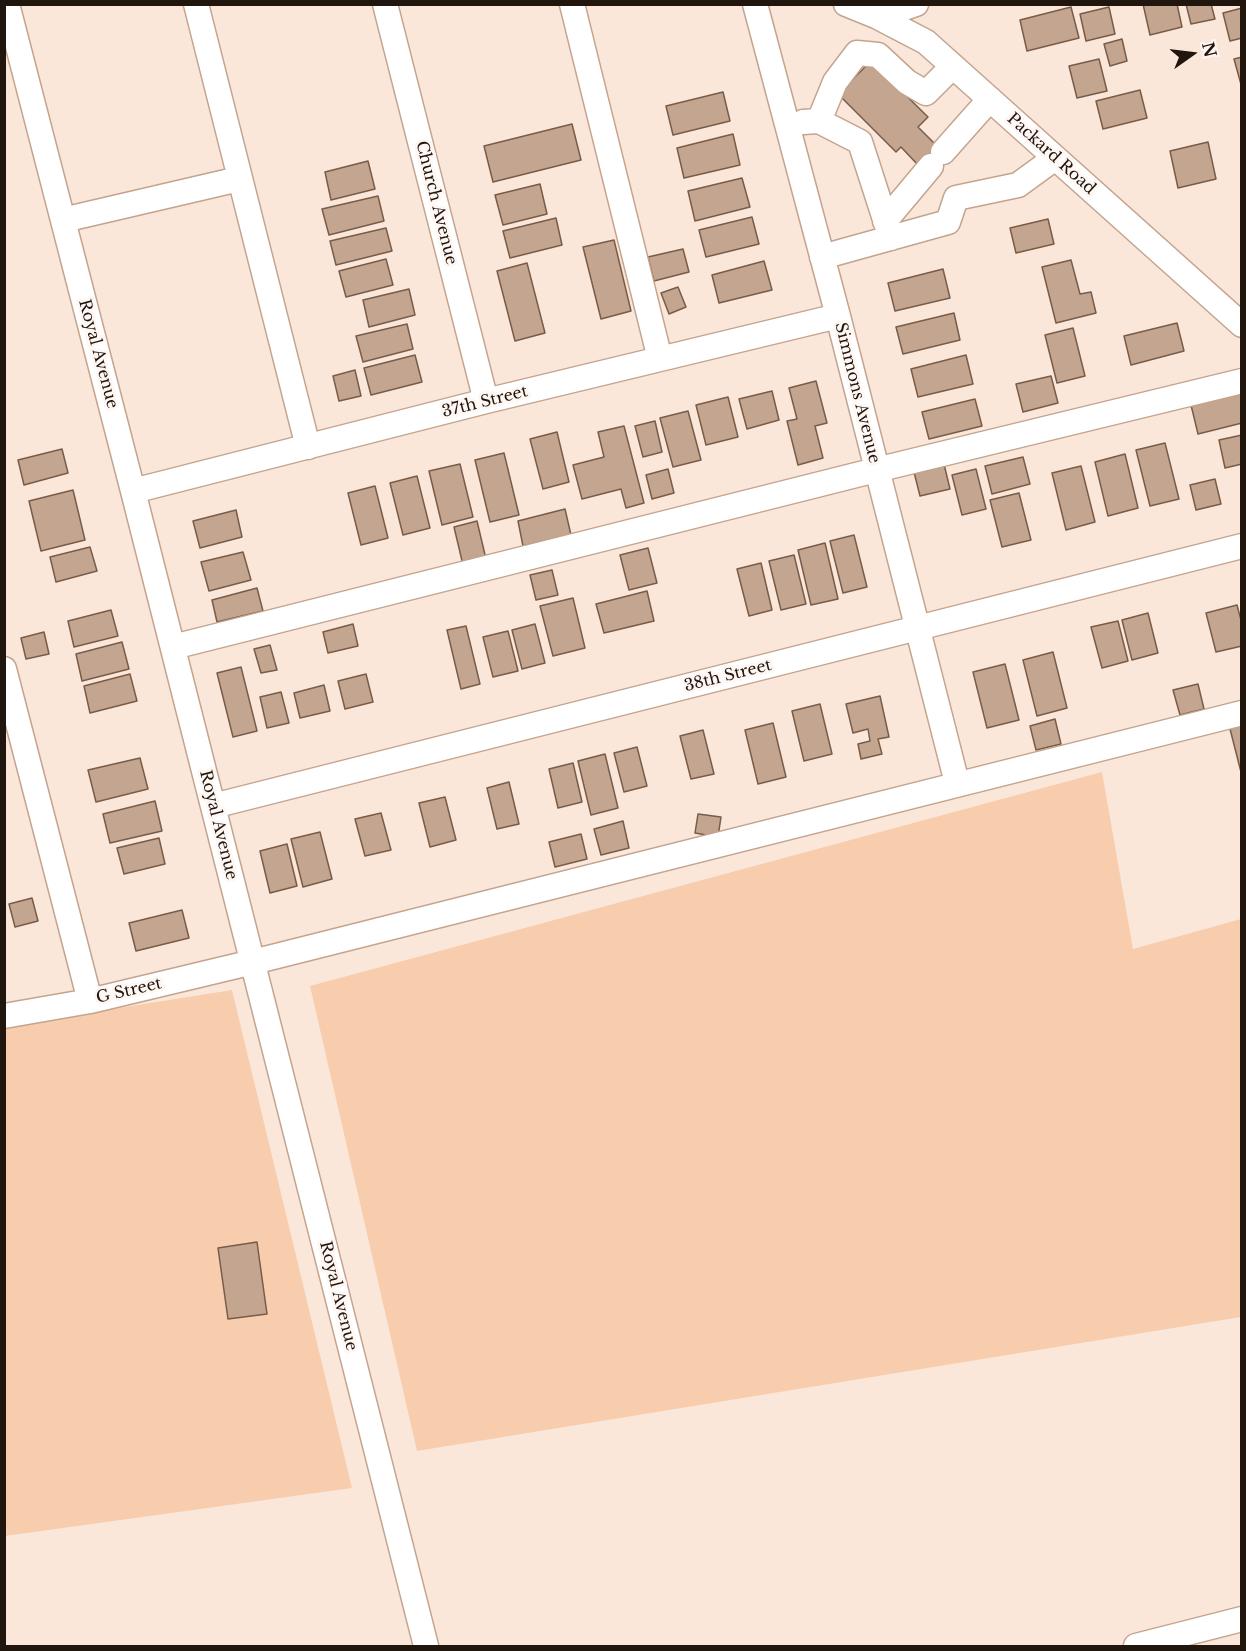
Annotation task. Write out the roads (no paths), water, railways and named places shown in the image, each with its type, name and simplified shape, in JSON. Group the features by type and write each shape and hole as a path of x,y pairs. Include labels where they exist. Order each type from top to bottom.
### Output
{"street":[{"name":"Royal Avenue","path":"7,4 173,647 426,1647"},
{"path":"195,4 308,447"},
{"name":"Church Avenue","path":"385,4 486,401"},
{"path":"572,4 660,359"},
{"name":"Simmons Avenue","path":"755,4 838,316 957,783"},
{"name":"Packard Road","path":"846,4 878,17 926,42 1242,325"},
{"path":"878,17 916,4"},
{"path":"819,121 835,82 857,53 878,55 907,82 926,93 953,66"},
{"path":"888,229 937,159 990,99"},
{"path":"786,122 819,121 860,142 888,229"},
{"path":"822,256 888,229 948,222 956,198 1017,185 1055,158"},
{"path":"63,220 239,179"},
{"name":"37th Street","path":"133,491 486,401 838,316"},
{"path":"173,647 876,470 1242,381"},
{"name":"38th Street","path":"213,806 1242,546"},
{"path":"4,669 90,1001"},
{"name":"G Street","path":"4,1016 90,1001 253,962 1242,713"},
{"path":"1136,1647 1242,1619"}]}
